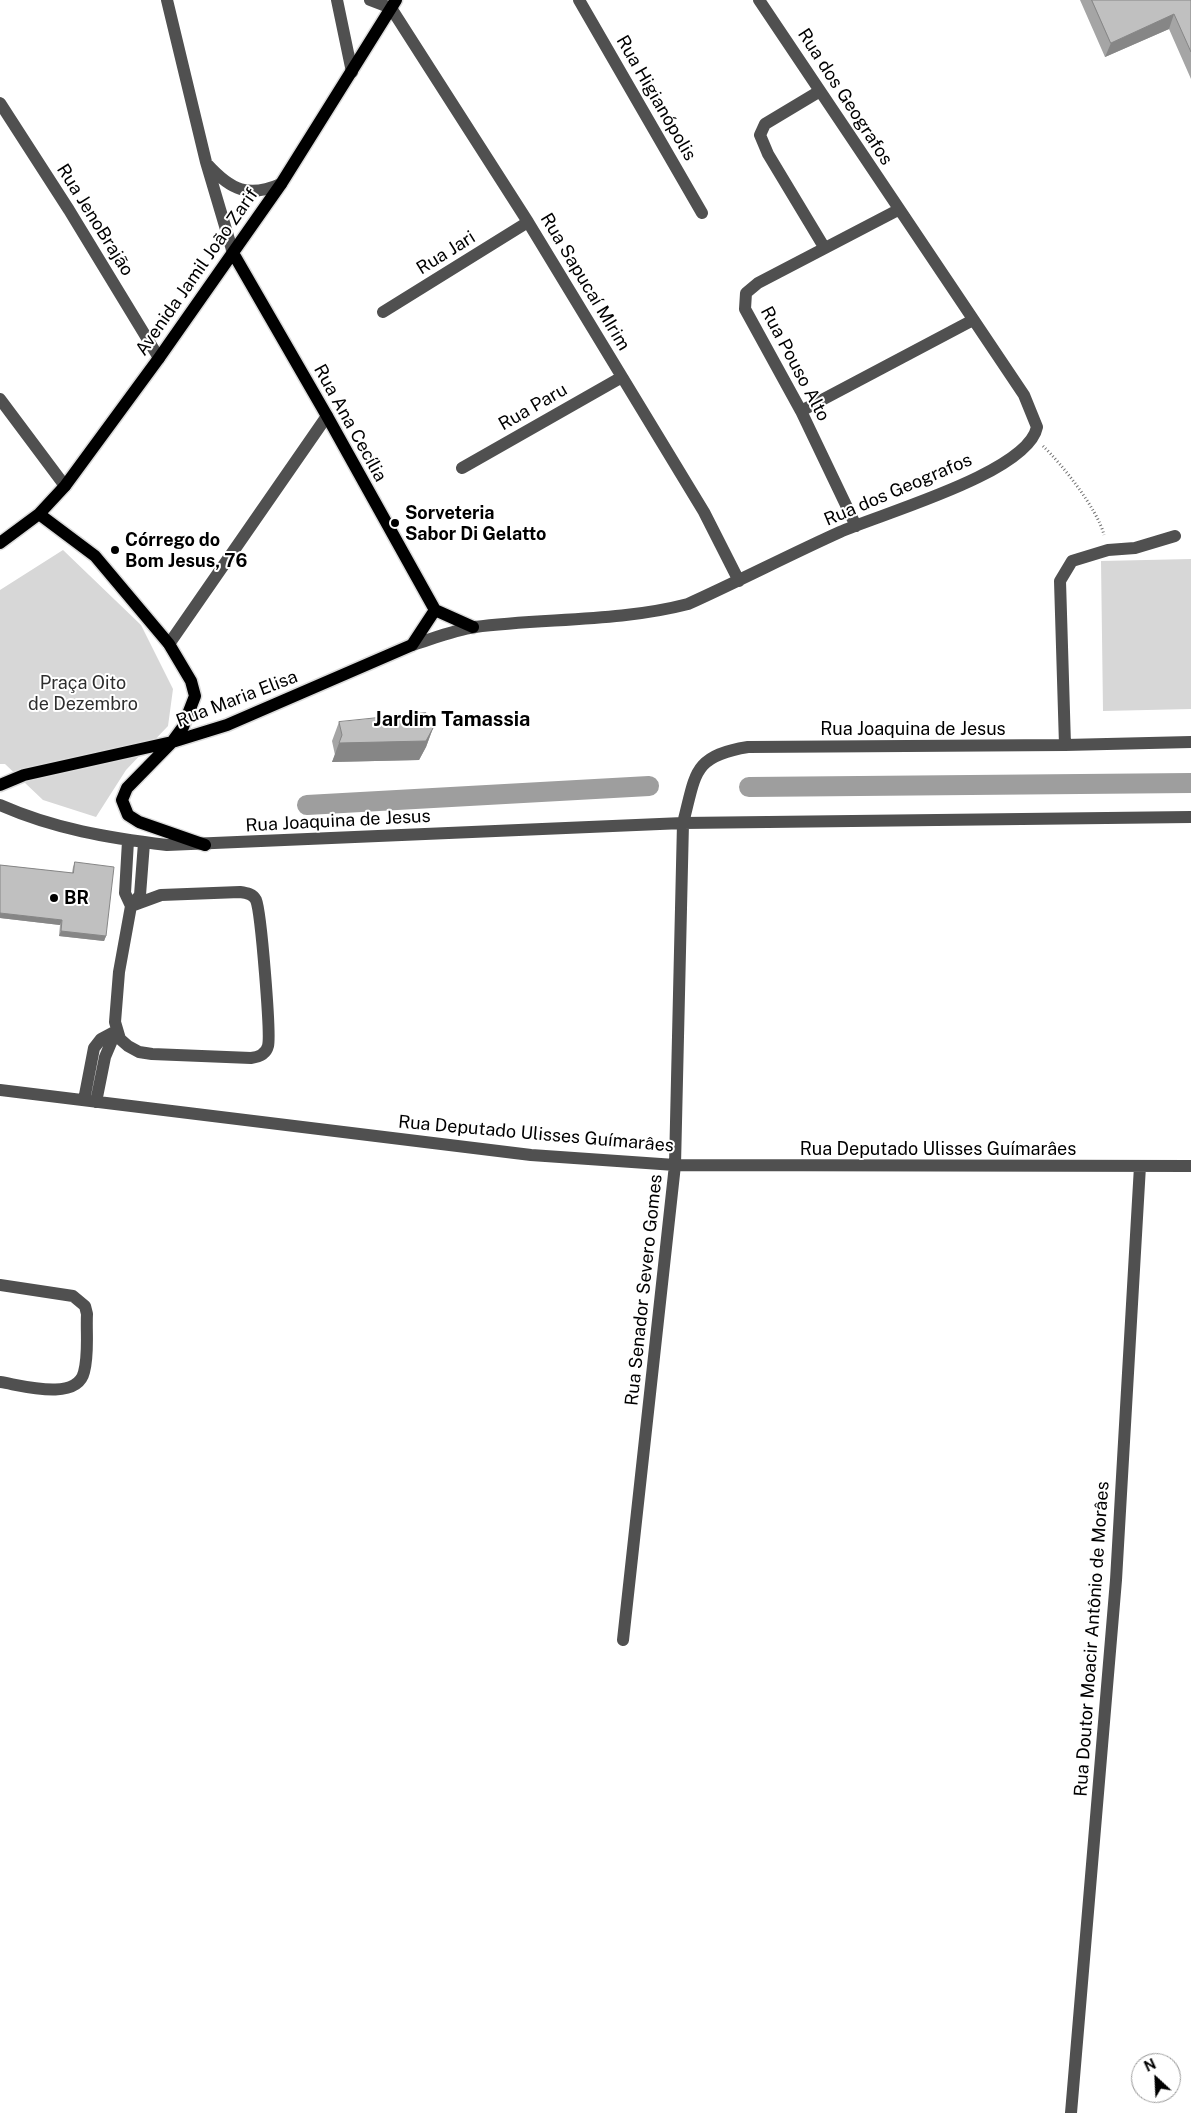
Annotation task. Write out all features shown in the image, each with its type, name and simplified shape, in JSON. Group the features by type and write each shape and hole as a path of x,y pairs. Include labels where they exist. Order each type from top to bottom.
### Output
{"main road":[{"name":"Avenida Jamil João Zarif","path":"0,543 39,514 65,486 159,358 280,184 394,4"},
{"name":"Rua Ana Cecília","path":"232,253 327,416 435,610"},
{"path":"39,514 95,556 169,644 191,681 195,696 183,727 172,742 127,788 122,800 128,815 139,822 205,845"},
{"path":"412,645 435,610 473,627"},
{"name":"Rua Maria Elisa","path":"0,785 24,775 172,742 227,725 412,645"}],"street":[{"path":"167,0 206,162 232,253"},
{"path":"337,0 352,72"},
{"path":"370,0 394,4"},
{"name":"Rua Higianópolis","path":"579,0 702,213"},
{"name":"Rua dos Geografos","path":"412,645 473,627 669,609 688,604 856,526 915,506 974,478 1005,463 1034,437 1037,427 1024,395 898,210 759,0"},
{"name":"Rua Sapucaí MIrim","path":"394,4 704,512 739,581"},
{"path":"820,91 765,124 760,135 768,154 824,247"},
{"name":"Rua JenoBrajão","path":"0,103 69,210 159,358"},
{"path":"206,162 229,185 243,191 258,191 280,184"},
{"name":"Rua Pouso Alto","path":"856,526 801,411 750,318 744,301 746,293 758,284 824,247 898,210"},
{"name":"Rua Jari","path":"383,312 528,222"},
{"path":"801,411 973,320"},
{"name":"Rua Paru","path":"462,468 622,377"},
{"path":"0,399 65,486"},
{"path":"169,644 327,416"},
{"path":"1065,745 1060,581 1072,561 1108,550 1135,548 1175,536"},
{"name":"Rua Joaquina de Jesus","path":"683,823 695,777 701,766 710,758 726,750 748,747 1065,745 1191,742"},
{"name":"Rua Joaquina de Jesus","path":"0,804 66,829 128,841 167,845 205,845 683,823 1191,818"},
{"name":"Rua Senador Severo Gomes","path":"623,1640 675,1165 683,823"},
{"path":"128,841 125,893 131,906"},
{"path":"90,1101 116,1031 115,1012 119,972 131,906 140,895 144,842"},
{"path":"116,1031 128,1046 139,1052 152,1054 251,1058 259,1057 265,1052 269,1044 261,933 255,898 249,893 240,892 161,896 131,906"},
{"name":"Rua Deputado Ulisses Guímarâes","path":"0,1090 531,1155 675,1165 1191,1166"},
{"name":"Rua Doutor Moacir Antônio de Morâes","path":"1071,2113 1116,1580 1140,1166"},
{"path":"0,1285 73,1296 85,1306 87,1314 84,1372 74,1386 66,1390 56,1390 0,1382"}],"path":[{"path":"1034,437 1056,459 1094,512 1102,527 1108,550"}],"green space":[{"name":"Praça Oito de Dezembro","path":"63,550 141,625 173,689 168,726 126,770 96,817 43,800 5,764 0,764 0,590"},
{"path":"1191,559 1191,709 1103,711 1101,561"}],"building":[{"path":"1092,0 1191,0 1191,52 1174,14 1111,43"},
{"path":"426,713 433,728 426,741 339,743 342,735 339,722"},
{"name":"BR","path":"75,862 114,867 106,936 61,931 62,920 0,913 0,865 73,873"}],"waterway":[{"path":"749,787 1191,783"},
{"path":"307,805 649,786"}],"place":[{"name":"Sorveteria Sabor Di Gelatto","path":"395,523"},
{"name":"Córrego do Bom Jesus, 76","path":"115,550"},
{"name":"BR","path":"54,898"}],"district":[{"name":"Jardim Tamassia","path":"452,720"}]}
